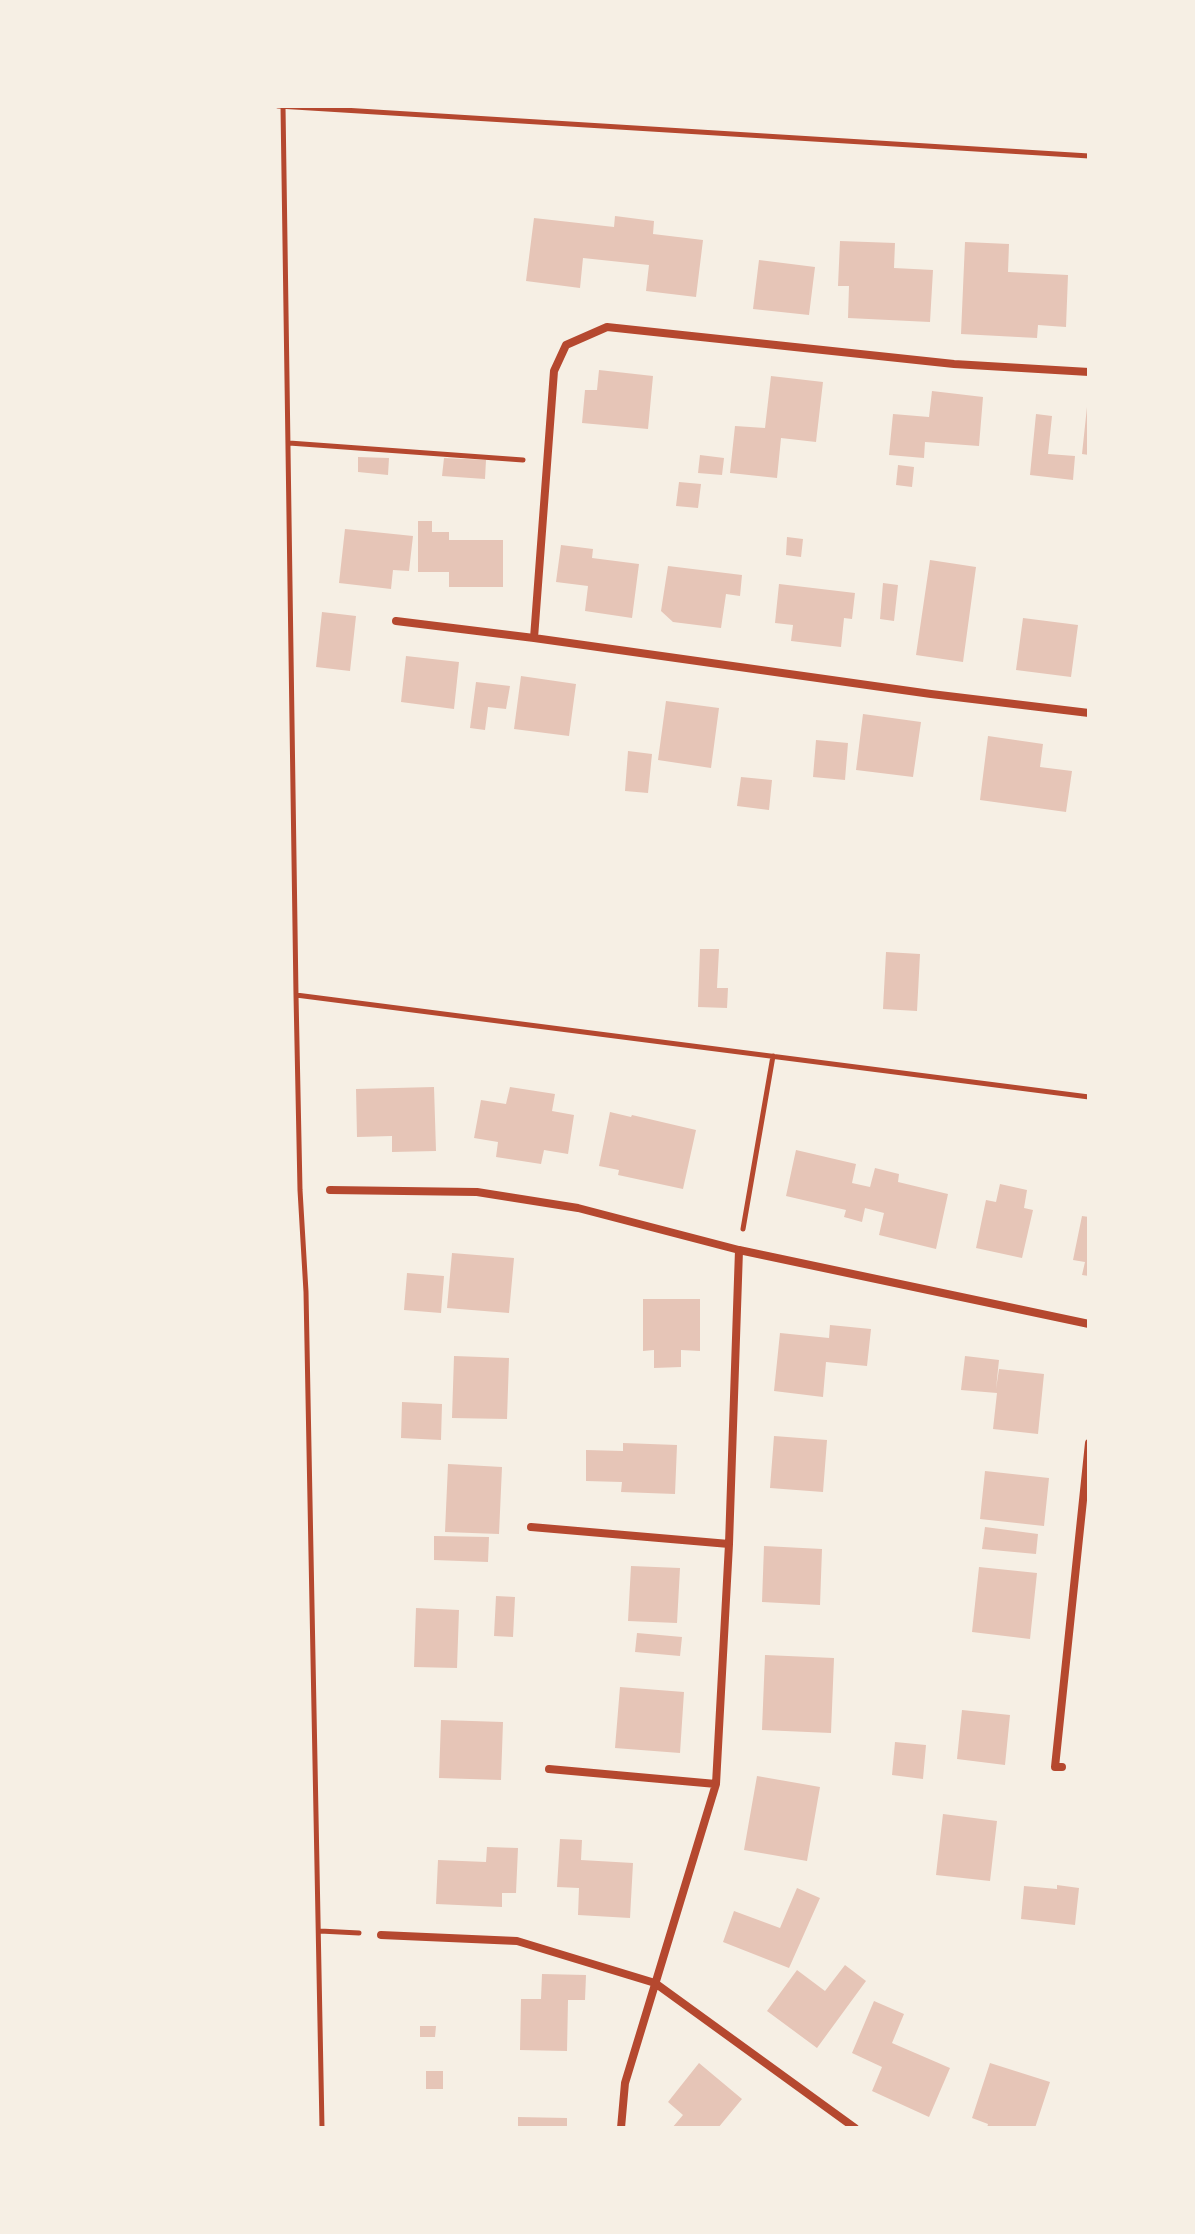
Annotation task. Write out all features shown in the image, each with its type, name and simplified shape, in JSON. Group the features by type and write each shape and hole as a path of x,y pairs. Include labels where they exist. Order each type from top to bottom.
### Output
{"street":[{"path":"534,638 554,371 566,345 607,327 954,364 1089,372"},
{"path":"396,621 1089,713"},
{"path":"330,1190 477,1192 578,1208 739,1250 1089,1324"},
{"path":"621,2128 625,2083 716,1784 729,1544 739,1250"},
{"path":"1062,1767 1055,1767 1089,1443"},
{"path":"531,1527 729,1544"},
{"path":"549,1769 716,1784"},
{"path":"381,1935 517,1941 655,1983 855,2128"}],"path":[{"path":"322,2128 306,1292 300,1190 296,995 281,106 1089,156"},
{"path":"289,443 547,461"},
{"path":"296,995 1089,1097"},
{"path":"739,1250 773,1056"},
{"path":"320,1931 381,1935"}],"building":[{"path":"615,216 654,221 653,234 703,240 696,297 646,291 649,265 583,258 580,288 526,281 534,218 614,227"},
{"path":"840,241 895,243 894,268 933,270 930,322 848,318 849,286 838,286"},
{"path":"965,242 1009,244 1008,272 1068,275 1066,327 1038,325 1037,338 961,334"},
{"path":"759,260 815,267 809,315 753,309"},
{"path":"599,370 653,376 648,429 582,423 585,390 597,390"},
{"path":"771,376 823,382 816,442 781,438 777,478 730,473 735,426 765,428"},
{"path":"932,391 983,397 979,446 925,442 924,458 889,455 893,414 929,417"},
{"path":"1089,407 1089,455 1082,454"},
{"path":"1036,414 1052,416 1048,454 1075,456 1073,480 1030,475"},
{"path":"700,455 724,458 722,475 698,473"},
{"path":"358,457 389,458 388,475 358,472"},
{"path":"444,458 486,460 485,479 442,476"},
{"path":"898,465 914,467 912,487 896,485"},
{"path":"679,482 701,484 698,508 676,506"},
{"path":"418,521 432,521 432,532 449,532 449,540 503,540 503,587 449,587 449,572 418,572"},
{"path":"345,529 413,536 409,571 393,570 391,589 339,583"},
{"path":"787,537 803,539 801,557 786,555"},
{"path":"561,545 593,549 592,558 639,564 632,618 585,611 588,586 556,582"},
{"path":"930,560 976,567 963,662 916,655"},
{"path":"668,566 742,575 740,596 726,594 721,628 673,622 661,611"},
{"path":"883,583 898,585 894,621 880,619"},
{"path":"779,584 855,593 852,619 844,618 841,647 791,641 793,625 775,623"},
{"path":"322,612 356,616 350,671 316,667"},
{"path":"1023,618 1078,625 1071,677 1016,670"},
{"path":"406,656 459,662 454,709 401,702"},
{"path":"521,676 576,684 569,736 514,729"},
{"path":"476,682 510,686 506,709 488,707 485,730 470,728"},
{"path":"666,701 719,708 711,768 658,760"},
{"path":"863,714 921,722 913,777 856,770"},
{"path":"988,736 1043,744 1040,767 1072,771 1066,812 980,800"},
{"path":"816,740 848,743 845,780 813,777"},
{"path":"628,751 652,754 648,793 625,791"},
{"path":"741,777 772,780 769,810 737,806"},
{"path":"700,949 719,949 717,988 728,988 727,1008 698,1007"},
{"path":"886,952 920,954 917,1011 883,1009"},
{"path":"434,1087 436,1151 392,1152 392,1136 357,1137 356,1089"},
{"path":"510,1087 555,1094 552,1111 574,1115 568,1154 544,1150 541,1164 496,1157 498,1142 474,1138 481,1100 506,1104"},
{"path":"610,1112 696,1130 683,1189 618,1175 619,1170 599,1166"},
{"path":"796,1150 856,1164 852,1183 870,1187 875,1168 899,1174 898,1182 948,1194 936,1249 879,1235 884,1213 865,1208 862,1222 844,1217 846,1210 786,1196"},
{"path":"1000,1184 1027,1190 1024,1208 1033,1210 1022,1258 976,1248 986,1200 996,1202"},
{"path":"1082,1216 1089,1217 1089,1276 1082,1275 1085,1262 1073,1260"},
{"path":"452,1253 514,1258 509,1313 447,1308"},
{"path":"407,1273 444,1276 441,1313 404,1310"},
{"path":"643,1299 700,1299 700,1351 681,1350 681,1367 654,1368 654,1350 643,1351"},
{"path":"830,1325 871,1329 867,1366 826,1362 823,1397 774,1391 780,1333 829,1338"},
{"path":"454,1356 509,1358 507,1419 452,1418"},
{"path":"965,1356 999,1360 996,1389 999,1369 1044,1374 1038,1434 993,1429 997,1393 961,1390"},
{"path":"402,1402 442,1404 441,1440 401,1438"},
{"path":"774,1436 827,1440 823,1492 770,1488"},
{"path":"623,1443 677,1445 675,1494 621,1492 622,1482 586,1481 586,1450 623,1451"},
{"path":"448,1464 502,1467 499,1534 445,1532"},
{"path":"985,1471 1049,1478 1044,1526 980,1519"},
{"path":"985,1527 1038,1534 1036,1554 982,1549"},
{"path":"434,1536 489,1537 488,1562 434,1560"},
{"path":"764,1546 822,1549 820,1605 762,1602"},
{"path":"631,1566 680,1568 677,1623 628,1621"},
{"path":"979,1567 1037,1573 1030,1639 972,1632"},
{"path":"496,1596 515,1597 513,1637 494,1636"},
{"path":"416,1608 459,1610 457,1668 414,1667"},
{"path":"637,1633 682,1637 680,1656 635,1652"},
{"path":"765,1655 834,1658 831,1733 762,1730"},
{"path":"620,1687 684,1692 680,1753 615,1748"},
{"path":"962,1710 1010,1715 1005,1765 957,1759"},
{"path":"441,1720 503,1722 501,1780 439,1778"},
{"path":"895,1742 926,1745 923,1779 892,1775"},
{"path":"757,1776 820,1787 807,1861 744,1850"},
{"path":"943,1814 997,1821 990,1881 936,1875"},
{"path":"560,1839 582,1840 581,1860 633,1863 630,1918 578,1915 579,1888 557,1887"},
{"path":"487,1847 518,1848 516,1893 502,1893 502,1907 436,1904 438,1860 486,1862"},
{"path":"1057,1885 1079,1888 1075,1925 1021,1919 1024,1886 1057,1889"},
{"path":"797,1888 820,1898 789,1968 723,1942 734,1911 780,1928"},
{"path":"845,1965 866,1981 817,2048 767,2011 797,1970 825,1991"},
{"path":"542,1974 586,1975 585,2000 568,2000 567,2051 520,2050 521,1999 541,1999"},
{"path":"874,2001 904,2014 892,2043 950,2068 929,2117 872,2091 882,2067 852,2053"},
{"path":"420,2026 436,2026 435,2037 420,2037"},
{"path":"699,2063 742,2099 718,2128 672,2128 683,2115 668,2102"},
{"path":"990,2063 1050,2082 1035,2128 987,2128 988,2124 972,2118"},
{"path":"426,2071 443,2071 443,2089 426,2089"},
{"path":"518,2117 567,2118 567,2128 518,2128"}]}
